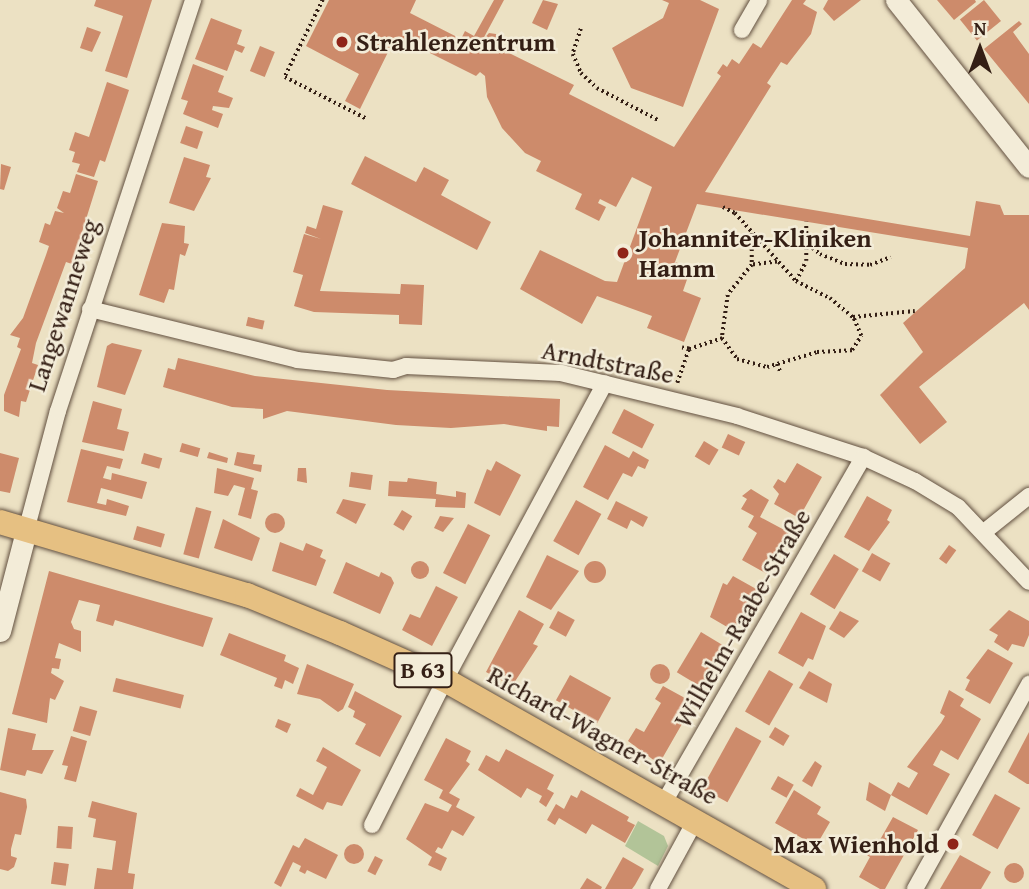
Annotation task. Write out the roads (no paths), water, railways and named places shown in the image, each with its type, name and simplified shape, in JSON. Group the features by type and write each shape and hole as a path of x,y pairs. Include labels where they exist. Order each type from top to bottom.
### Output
{"main road":[{"path":"897,0 1029,167"},
{"name":"Richard-Wagner-Straße","path":"0,522 247,595 444,680 814,889"},
{"name":"Langewanneweg","path":"0,631 26,531"}],"street":[{"name":"Langewanneweg","path":"26,531 90,309 192,0"},
{"path":"742,30 759,0"},
{"name":"Arndtstraße","path":"90,309 297,360 393,370 406,366 561,373 671,398 863,457 958,507 1029,582"},
{"path":"372,825 444,680 606,383"},
{"name":"Wilhelm-Raabe-Straße","path":"663,804 863,457"},
{"path":"984,532 1029,496"},
{"path":"915,889 1029,684"},
{"path":"658,889 695,821"}],"place":[{"name":"Strahlenzentrum","path":"342,42"},
{"name":"Johanniter-Kliniken Hamm","path":"623,253"},
{"name":"Max Wienhold","path":"953,844"}]}
